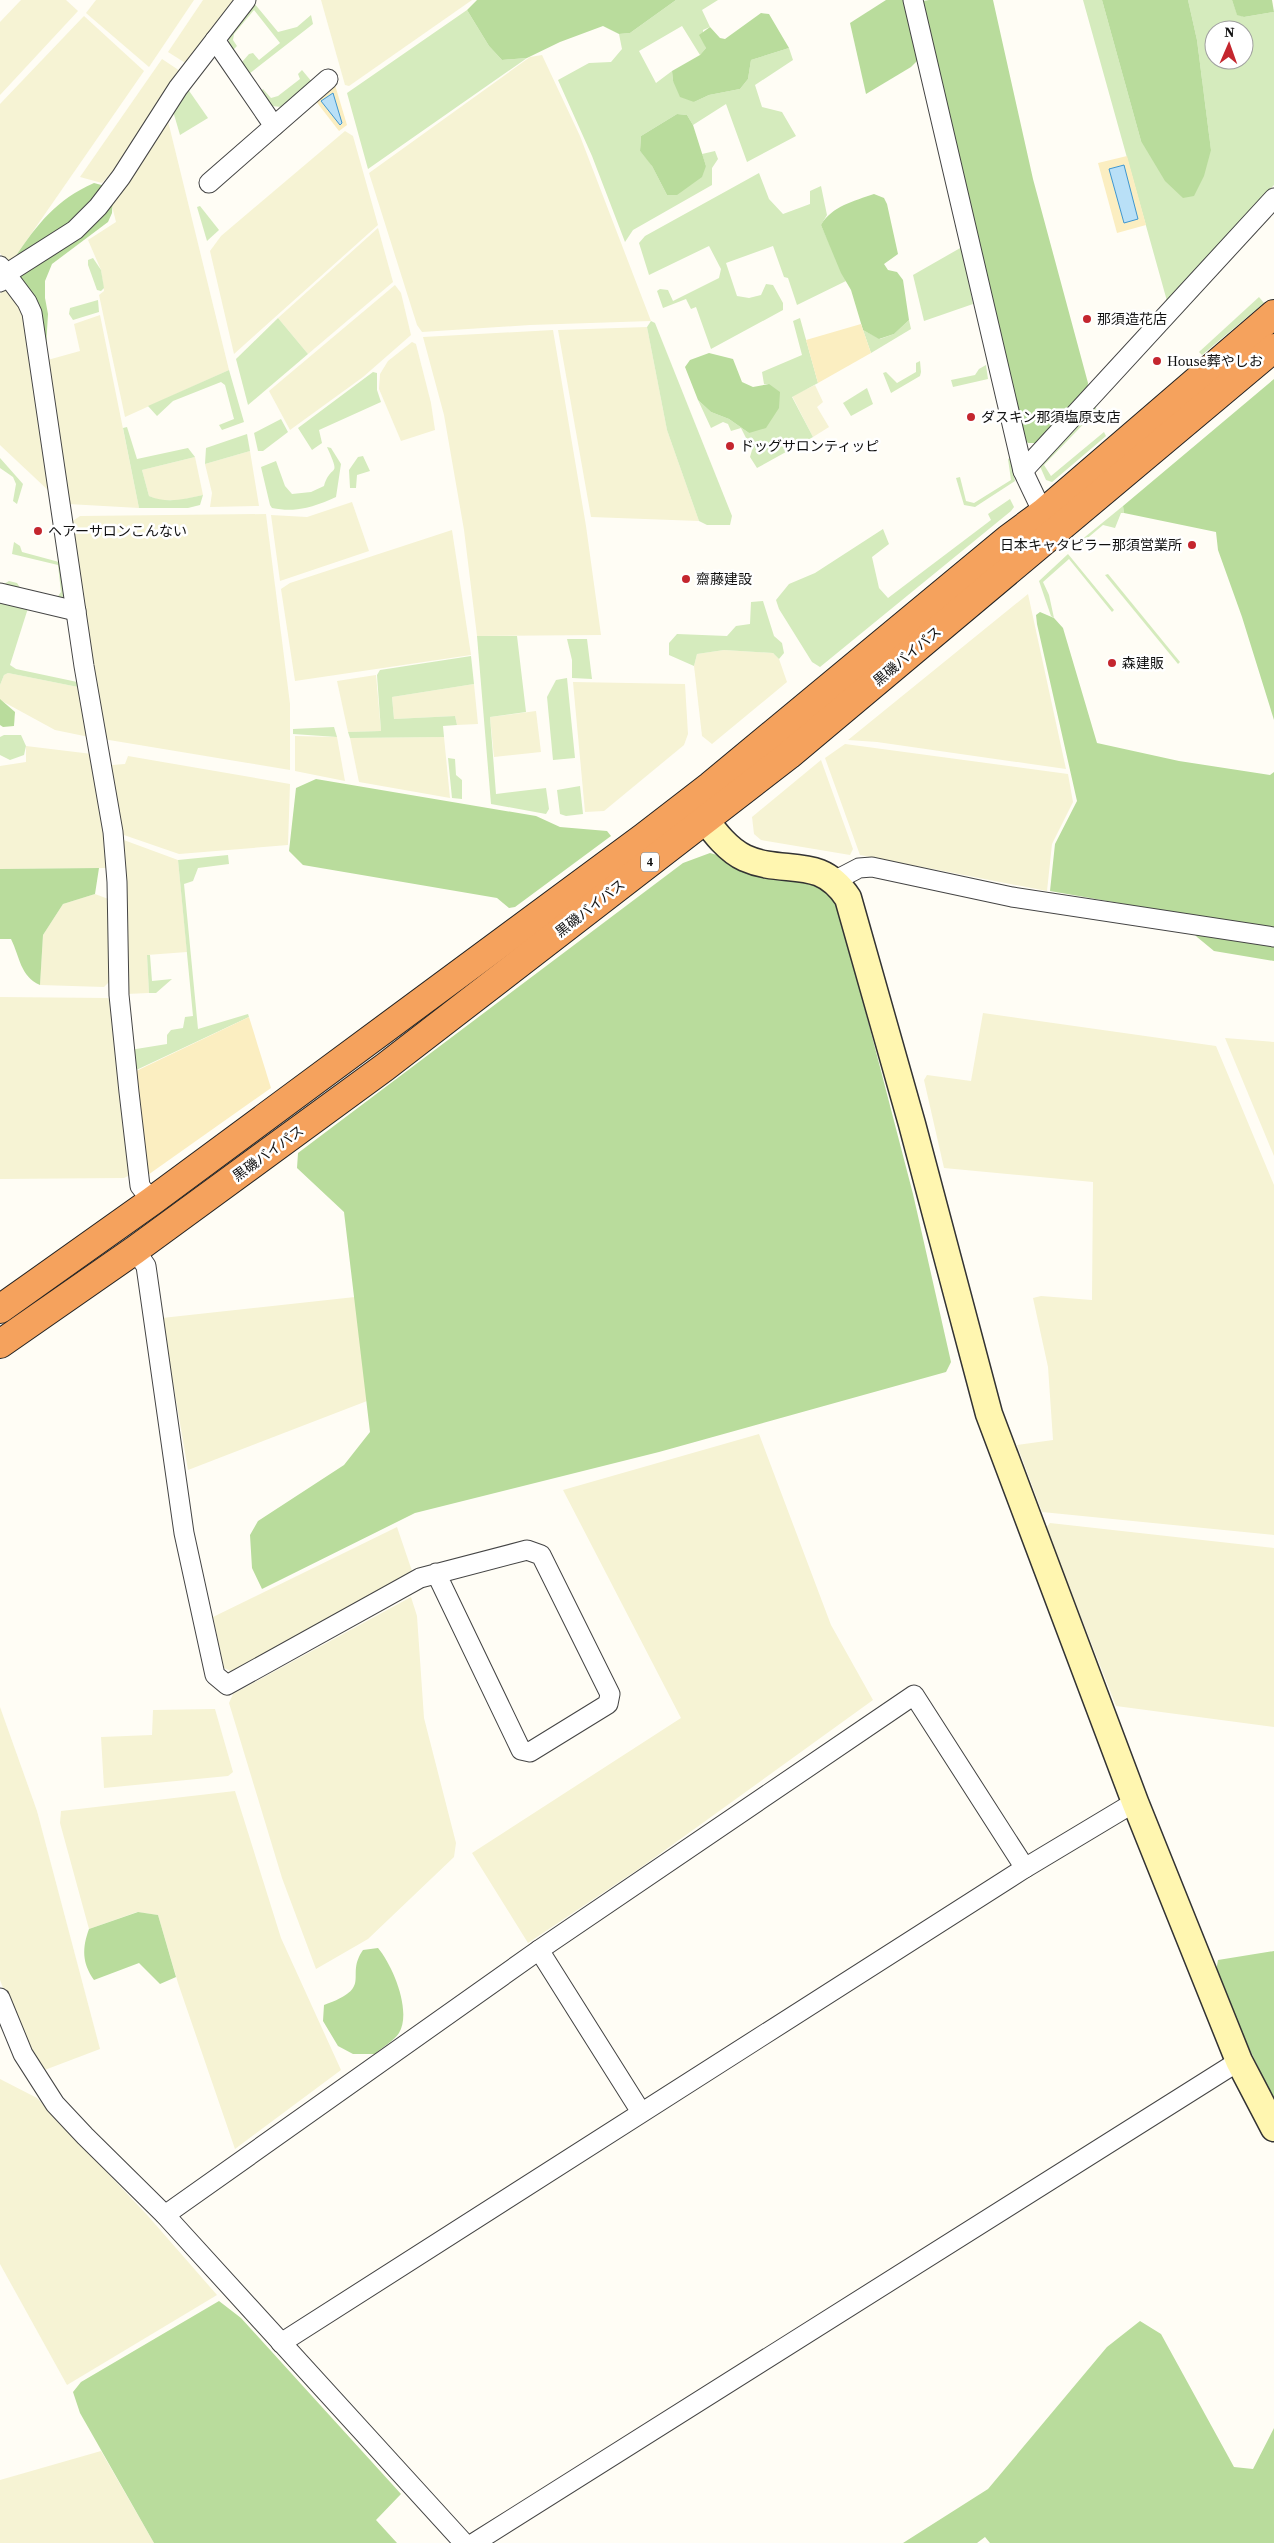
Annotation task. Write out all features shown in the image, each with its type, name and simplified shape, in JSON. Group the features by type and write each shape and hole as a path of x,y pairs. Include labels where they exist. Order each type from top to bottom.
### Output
{"highway":[{"name":"黒磯バイパス","path":"1050,522 1274,314"},
{"name":"黒磯バイパス","path":"0,1344 135,1250 385,1067 698,810 993,551 1050,522 1274,348"},
{"name":"黒磯バイパス","path":"0,1309 152,1201 477,962 698,810"}],"street":[{"path":"152,1201 140,1186 119,995 117,882 113,832 76,610 32,313 27,302 2,274 75,230 98,207 120,177 178,88 246,0"},
{"path":"913,0 1023,471 1050,522"},
{"path":"215,40 274,126"},
{"path":"209,183 328,79"},
{"path":"1023,471 1274,198"},
{"path":"0,593 76,610"},
{"path":"698,810 730,848 744,858 756,862 814,870 834,881 848,898 912,1124 988,1414 1135,1802 1239,2061 1274,2128"},
{"path":"834,881 859,868 872,868 1012,897 1274,937"},
{"path":"135,1250 146,1266 184,1533 215,1676 227,1685 420,1578 436,1573 527,1550 541,1555 610,1694 608,1704 530,1752 521,1750 436,1573"},
{"path":"165,2215 539,1950 914,1695 1025,1868"},
{"path":"281,2343 1025,1868 1135,1802"},
{"path":"539,1950 641,2112"},
{"path":"0,1998 23,2054 56,2104 85,2136 165,2215 464,2543"},
{"path":"474,2543 1239,2061"}],"shaded area":[{"path":"21,0 66,0 78,11 0,95 0,22"},
{"path":"96,0 194,0 149,67 86,13"},
{"path":"203,0 238,0 187,64 168,52"},
{"path":"321,0 472,0 349,86 345,85"},
{"path":"84,16 144,71 11,263 8,263 0,253 0,104"},
{"path":"542,55 580,136 651,321 530,325 422,332 417,325 369,173 530,57"},
{"path":"162,59 180,71 120,163 102,183 80,177"},
{"path":"167,117 229,370 125,417 99,295 104,291 101,270 88,240 116,222 112,206 114,198"},
{"path":"345,131 353,136 378,225 234,354 210,251 221,236"},
{"path":"378,228 393,282 308,354 278,318"},
{"path":"6,285 22,307 50,492 0,445 0,294"},
{"path":"395,285 401,293 411,335 363,377 290,430 269,391"},
{"path":"100,315 139,508 68,504 44,361 80,351 74,324"},
{"path":"647,327 667,430 699,521 591,517 558,330"},
{"path":"553,330 586,526 601,635 477,636 464,530 444,415 423,337"},
{"path":"412,342 416,344 431,403 435,430 401,441 379,389 380,374 388,361"},
{"path":"815,385 823,402 817,407 829,427 813,437 792,396"},
{"path":"250,451 259,506 210,507 212,493 205,464"},
{"path":"195,457 203,495 181,500 159,500 149,496 142,470"},
{"path":"352,502 369,551 280,581 271,515 307,517"},
{"path":"266,514 290,704 290,770 103,739 70,523 80,516"},
{"path":"452,530 471,655 295,681 281,589 290,583"},
{"path":"1028,594 1066,769 877,742 848,740"},
{"path":"724,650 773,653 779,659 787,682 712,744 702,736 694,666 697,654"},
{"path":"8,673 83,688 89,737 55,730 0,700 0,685 4,675"},
{"path":"376,675 381,731 348,732 337,681"},
{"path":"573,682 685,684 688,734 684,745 604,811 585,812"},
{"path":"474,684 478,724 457,725 455,716 394,719 392,697"},
{"path":"536,711 541,752 494,757 490,717"},
{"path":"295,736 337,737 345,781 295,771"},
{"path":"444,737 450,798 359,782 350,738"},
{"path":"845,744 1068,774 1073,802 1052,844 1047,891 860,855 825,758"},
{"path":"26,746 92,754 107,868 0,869 0,766 26,762"},
{"path":"128,756 290,784 288,845 179,854 121,834 112,765 125,764"},
{"path":"821,760 853,849 850,855 761,840 754,834 752,817"},
{"path":"121,839 178,860 187,952 147,955 149,993 126,994"},
{"path":"95,894 111,900 111,980 104,987 40,985 43,935 63,904"},
{"path":"0,997 108,998 113,1002 130,1175 124,1178 0,1179"},
{"path":"983,1013 1216,1046 1274,1185 1274,1535 1042,1512 1017,1445 1053,1440 1048,1367 1033,1298 1041,1296 1092,1300 1093,1182 944,1168 924,1080 927,1075 971,1081"},
{"path":"1225,1038 1274,1042 1274,1156"},
{"path":"355,1297 367,1401 188,1470 162,1318"},
{"path":"759,1434 831,1625 873,1700 643,1866 528,1943 472,1853 681,1718 563,1490"},
{"path":"1050,1523 1274,1548 1274,1727 1116,1706 1046,1528"},
{"path":"397,1527 412,1571 235,1673 224,1668 213,1617"},
{"path":"411,1597 417,1616 424,1718 456,1843 454,1857 368,1939 316,1969 282,1878 229,1703 233,1694"},
{"path":"0,1707 37,1811 100,2049 42,2071 26,2047 0,1980"},
{"path":"215,1709 233,1772 228,1776 104,1788 101,1737 152,1735 153,1710"},
{"path":"235,1791 281,1938 341,2070 235,2149 178,1983 158,1915 137,1912 89,1929 60,1823 61,1811"},
{"path":"0,2079 37,2098 148,2216 217,2295 67,2385 0,2264"},
{"path":"101,2451 154,2543 0,2543 0,2480"}],"green space":[{"path":"477,0 676,0 630,33 619,34 603,26 560,42 527,58 502,60 489,46 467,10"},
{"path":"676,0 718,0 702,10 710,27 703,30 703,40 706,48 700,55 682,26 639,51 656,83 672,71 673,81 694,102 709,95 740,89 748,79 751,60 789,48 793,60 755,85 762,107 782,112 796,136 747,162 726,104 693,125 687,115 677,114 641,136 640,151 651,164 667,195 706,166 702,154 715,151 718,159 712,168 712,185 633,230 625,242 592,156 558,80 589,63 611,62 622,49 619,34 630,33"},
{"path":"886,0 905,0 919,54 917,61 911,67 866,94 850,23"},
{"path":"993,0 1033,179 1088,383 1087,390 1040,443 1028,443 1020,434 920,6 923,1"},
{"path":"1083,0 1102,0 1141,141 1211,150 1197,40 1188,0 1232,0 1237,14 1244,17 1274,12 1274,185 1167,301"},
{"path":"1102,0 1188,0 1197,40 1211,150 1204,176 1194,196 1183,198 1165,181 1141,141"},
{"path":"1232,0 1272,0 1274,12 1244,17 1237,15"},
{"path":"254,3 278,32 297,27 311,15 313,24 249,74 242,62 249,54 253,53 259,60 280,43 254,10 234,34 233,40 237,46 232,51 229,44 231,31"},
{"path":"467,10 489,46 502,60 527,58 368,169 347,93"},
{"path":"761,13 769,14 789,48 751,60 748,79 740,89 709,95 694,102 680,97 673,81 672,71 700,55 706,48 699,35 710,27 720,38 725,39"},
{"path":"302,70 312,82 281,107 272,106 260,92 263,89 271,98 278,96 300,79 298,74"},
{"path":"185,85 208,118 180,135 173,111"},
{"path":"677,114 687,115 693,125 706,166 702,177 677,195 667,195 652,166 640,151 641,136"},
{"path":"759,173 769,199 783,214 810,204 810,191 821,186 827,215 821,225 846,281 797,305 788,278 784,277 773,246 726,263 737,296 749,298 761,295 766,284 773,285 783,303 783,310 711,349 696,307 691,309 686,299 663,308 657,291 660,289 668,290 673,301 719,278 721,269 709,246 649,275 639,243 645,236"},
{"path":"94,183 105,186 113,194 112,213 108,222 52,264 45,281 45,298 48,314 46,347 11,263 28,238 56,207 67,198"},
{"path":"874,194 884,198 887,204 898,254 884,264 888,270 897,272 903,280 909,320 894,334 879,339 863,330 851,290 841,273 821,225 837,209"},
{"path":"200,206 219,230 207,241 197,207"},
{"path":"962,247 973,304 924,321 913,275"},
{"path":"93,258 101,270 104,288 101,291 97,290 88,265 88,260"},
{"path":"1259,297 1264,303 1202,355 1199,352"},
{"path":"98,300 99,312 73,320 69,314 70,308"},
{"path":"278,318 308,354 248,405 236,359"},
{"path":"800,318 818,383 792,397 813,437 757,468 750,457 752,450 741,428 731,431 728,424 723,422 711,428 698,400 711,412 729,419 749,433 769,384 764,384 762,372 802,355 793,321"},
{"path":"909,320 911,329 871,353 863,330 880,339 894,334"},
{"path":"651,321 655,323 732,516 730,525 707,525 699,521 667,430 647,327"},
{"path":"709,353 733,359 742,382 753,387 769,384 780,392 779,408 766,428 749,433 729,419 711,412 698,400 685,367 690,360"},
{"path":"920,361 920,376 891,393 883,373 886,372 897,383 916,372 916,363"},
{"path":"986,365 988,379 953,387 951,380 975,375 979,369"},
{"path":"229,370 244,422 222,430 219,425 234,419 225,385 221,382 173,401 157,416 148,406"},
{"path":"373,372 377,373 377,390 381,402 319,430 322,443 312,450 298,428"},
{"path":"1274,379 1274,720 1242,617 1218,550 1216,532 1124,513 1123,506"},
{"path":"867,388 873,404 851,416 843,403"},
{"path":"1095,406 1097,410 1044,465 1051,476 1104,432 1106,436 1052,482 1046,480 1039,464"},
{"path":"281,419 288,432 263,451 258,451 254,433"},
{"path":"127,427 137,459 188,448 195,457 142,470 149,496 169,500 203,495 200,505 188,508 139,508 123,428"},
{"path":"247,434 250,451 205,464 206,448"},
{"path":"327,447 331,448 341,464 336,497 305,508 289,510 272,508 261,467 276,461 285,486 292,494 311,492 324,486 334,470 334,464"},
{"path":"363,456 370,471 357,475 356,488 350,488 349,470 358,457"},
{"path":"0,458 23,484 17,504 13,501 16,484 13,477 0,468"},
{"path":"1010,458 1015,481 975,507 964,505 956,478 960,477 966,501 974,503 1011,480 1008,459"},
{"path":"1010,499 1014,507 1011,511 820,667 812,662 779,609 776,600 789,584 815,573 883,529 889,544 872,557 879,588 888,598 991,520 988,514"},
{"path":"1123,506 1124,513 1121,513 1115,528 1103,525 1084,541 1086,544 1084,546 1080,541"},
{"path":"14,542 20,546 22,552 59,562 66,598 63,603 5,588 4,584 9,581 17,583 21,589 56,599 61,592 58,565 12,554"},
{"path":"1068,554 1114,610 1112,612 1069,559 1043,582 1049,595 1054,618 1051,616 1039,581"},
{"path":"1108,574 1180,662 1178,664 1105,575"},
{"path":"0,598 29,605 10,665 16,669 82,683 83,688 8,673 4,675 0,685"},
{"path":"763,601 774,636 782,643 784,653 779,659 773,653 724,650 697,654 694,666 669,655 669,643 677,634 727,636 736,626 750,624 751,602"},
{"path":"1040,612 1054,618 1063,628 1097,743 1179,761 1270,775 1274,772 1274,961 1214,951 1197,937 1176,913 1050,891 1055,844 1077,801 1037,624 1036,615"},
{"path":"477,636 517,636 526,712 490,717 496,794 546,788 549,809 546,814 491,804"},
{"path":"567,639 587,639 592,679 572,678 572,660"},
{"path":"471,656 474,684 392,697 394,719 455,716 457,725 443,726 444,737 350,738 348,732 381,731 377,675 380,670"},
{"path":"567,678 575,758 553,760 547,697 556,680"},
{"path":"0,699 15,712 14,726 3,727 0,725"},
{"path":"334,727 337,737 293,734 293,729"},
{"path":"4,735 21,735 26,746 24,755 10,760 0,755 0,737"},
{"path":"448,758 455,759 456,775 462,780 462,799 452,798"},
{"path":"316,779 536,816 560,827 607,831 611,836 515,907 509,908 497,898 303,865 289,851 296,788"},
{"path":"580,786 583,814 566,816 560,814 557,790"},
{"path":"710,853 815,882 836,898 913,1194 951,1362 946,1372 659,1452 415,1513 262,1589 252,1568 250,1535 258,1521 344,1465 370,1432 344,1212 297,1168 298,1153 683,863"},
{"path":"228,855 229,864 198,868 193,881 184,884 198,1029 248,1014 249,1017 132,1072 130,1050 167,1044 167,1035 171,1030 183,1028 185,1017 193,1016 178,860"},
{"path":"99,868 95,894 63,904 43,935 40,985 28,977 24,971 11,939 0,939 0,869"},
{"path":"147,955 150,955 152,981 172,979 156,993 149,993"},
{"path":"138,1912 158,1915 176,1977 160,1984 139,1963 94,1980 87,1968 84,1955 89,1929"},
{"path":"378,1948 395,1977 399,1989 402,2001 402,2024 397,2036 375,2054 353,2054 338,2046 323,2021 324,2005 340,1999 349,1993 356,1981 356,1967 363,1950"},
{"path":"1274,1951 1274,2100 1215,1977 1218,1960"},
{"path":"219,2301 241,2318 401,2494 376,2520 397,2543 154,2543 80,2413 73,2392 81,2382"},
{"path":"1140,2321 1161,2334 1234,2467 1253,2469 1274,2428 1274,2543 990,2543 985,2537 977,2543 903,2543 988,2489 1107,2347"}],"sand":[{"path":"335,85 347,125 339,131 315,100"},
{"path":"1127,156 1146,225 1117,233 1098,163","holes":["1123,165 1138,219 1124,223 1109,169"]},
{"path":"861,324 871,353 818,383 806,340"},
{"path":"249,1017 271,1088 145,1177 132,1073"}],"water":[{"path":"333,93 342,123 340,125 321,101"},
{"path":"1124,165 1138,219 1124,223 1109,169"}],"place":[{"name":"那須造花店","path":"1087,319"},
{"name":"House葬やしお","path":"1157,361"},
{"name":"ダスキン那須塩原支店","path":"971,417"},
{"name":"ドッグサロンティッピ","path":"730,446"},
{"name":"ヘアーサロンこんない","path":"38,531"},
{"name":"日本キャタピラー那須営業所","path":"1192,545"},
{"name":"齋藤建設","path":"686,579"},
{"name":"森建販","path":"1112,663"}]}
